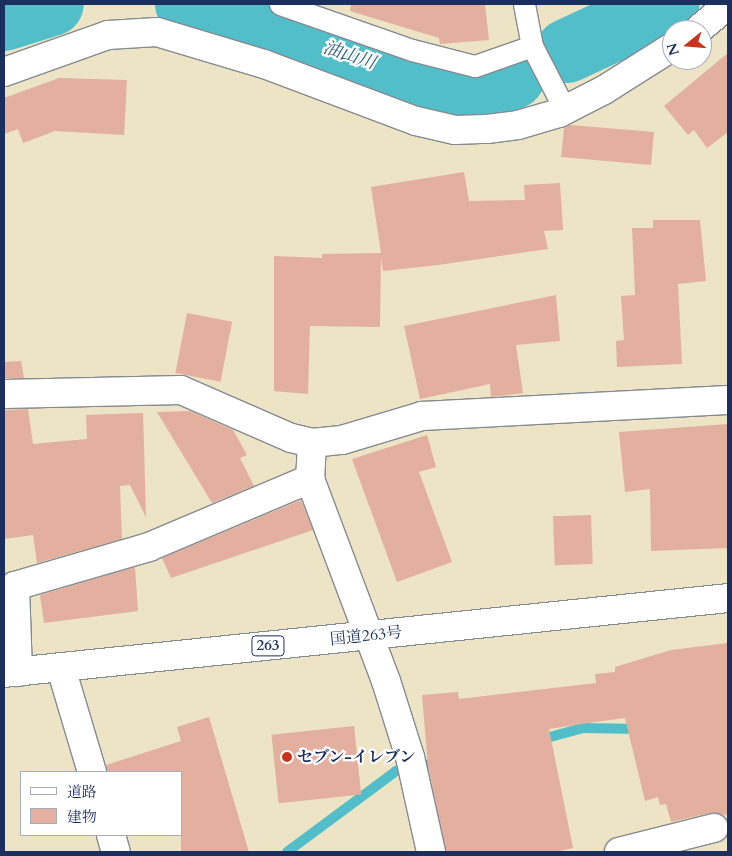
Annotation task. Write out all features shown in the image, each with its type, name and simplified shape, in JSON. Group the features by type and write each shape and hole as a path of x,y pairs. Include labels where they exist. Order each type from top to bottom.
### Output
{"main road":[{"path":"710,20 728,5"},
{"path":"4,72 108,35 157,32 264,64 416,121 455,130 518,125 565,110 604,90 662,53"},
{"path":"4,394 181,390 291,438 312,443 342,440 422,416 728,400"},
{"path":"312,443 310,478 368,636 413,767 431,852"},
{"path":"11,673 14,586 149,547 310,478"},
{"name":"国道263号","path":"11,673 728,598"},
{"path":"61,668 92,771"},
{"path":"619,852 714,828"},
{"path":"111,836 116,852"}],"lane":[{"path":"280,4 412,50 475,66 532,46"},
{"path":"524,4 532,46 565,110"}],"building":[{"path":"351,4 485,4 489,40 440,44 439,38 350,11"},
{"path":"728,53 728,132 707,148 694,130 688,135 664,106 707,70 712,70 712,66"},
{"path":"59,78 127,80 124,135 55,131 23,143 18,129 4,134 4,98"},
{"path":"570,125 654,132 651,165 561,157 564,128"},
{"path":"464,172 469,201 525,200 524,185 560,183 563,230 544,231 548,249 383,271 381,257 380,327 310,326 308,394 274,391 274,256 322,258 322,254 381,253 371,187"},
{"path":"653,220 700,220 706,281 678,284 682,364 617,367 616,341 624,340 621,296 635,295 632,228 653,228"},
{"path":"556,295 560,341 516,345 523,393 491,397 490,384 420,399 404,326"},
{"path":"187,313 232,322 221,382 175,373"},
{"path":"21,361 24,378 4,378 4,362"},
{"path":"28,409 33,444 87,439 86,415 143,413 146,517 130,485 120,486 122,539 37,563 33,535 4,539 4,410"},
{"path":"190,411 233,430 247,455 240,458 254,486 212,503 157,412"},
{"path":"728,424 728,548 651,551 650,489 625,492 619,432"},
{"path":"427,435 436,467 419,472 452,562 397,582 352,459"},
{"path":"301,500 313,530 171,578 162,558"},
{"path":"591,515 593,564 555,565 553,516"},
{"path":"135,567 138,611 44,623 40,595"},
{"path":"728,643 728,815 710,813 671,822 666,804 660,805 658,797 645,801 625,718 549,729 573,848 555,852 446,852 428,766 422,695 458,692 459,699 596,683 595,674 615,672 615,667 671,650"},
{"path":"209,717 249,852 181,852 182,771 107,771 106,765 181,741 177,727"},
{"path":"354,726 361,795 279,803 271,735"}],"waterway":[{"name":"油山川","path":"4,19 52,4"},
{"name":"油山川","path":"187,4 382,67 476,89 513,77"},
{"name":"油山川","path":"567,51 668,4"},
{"path":"539,740 583,728 641,729"},
{"path":"287,852 396,771 440,762"}],"place":[{"name":"セブン-イレブン","path":"287,757"}]}
